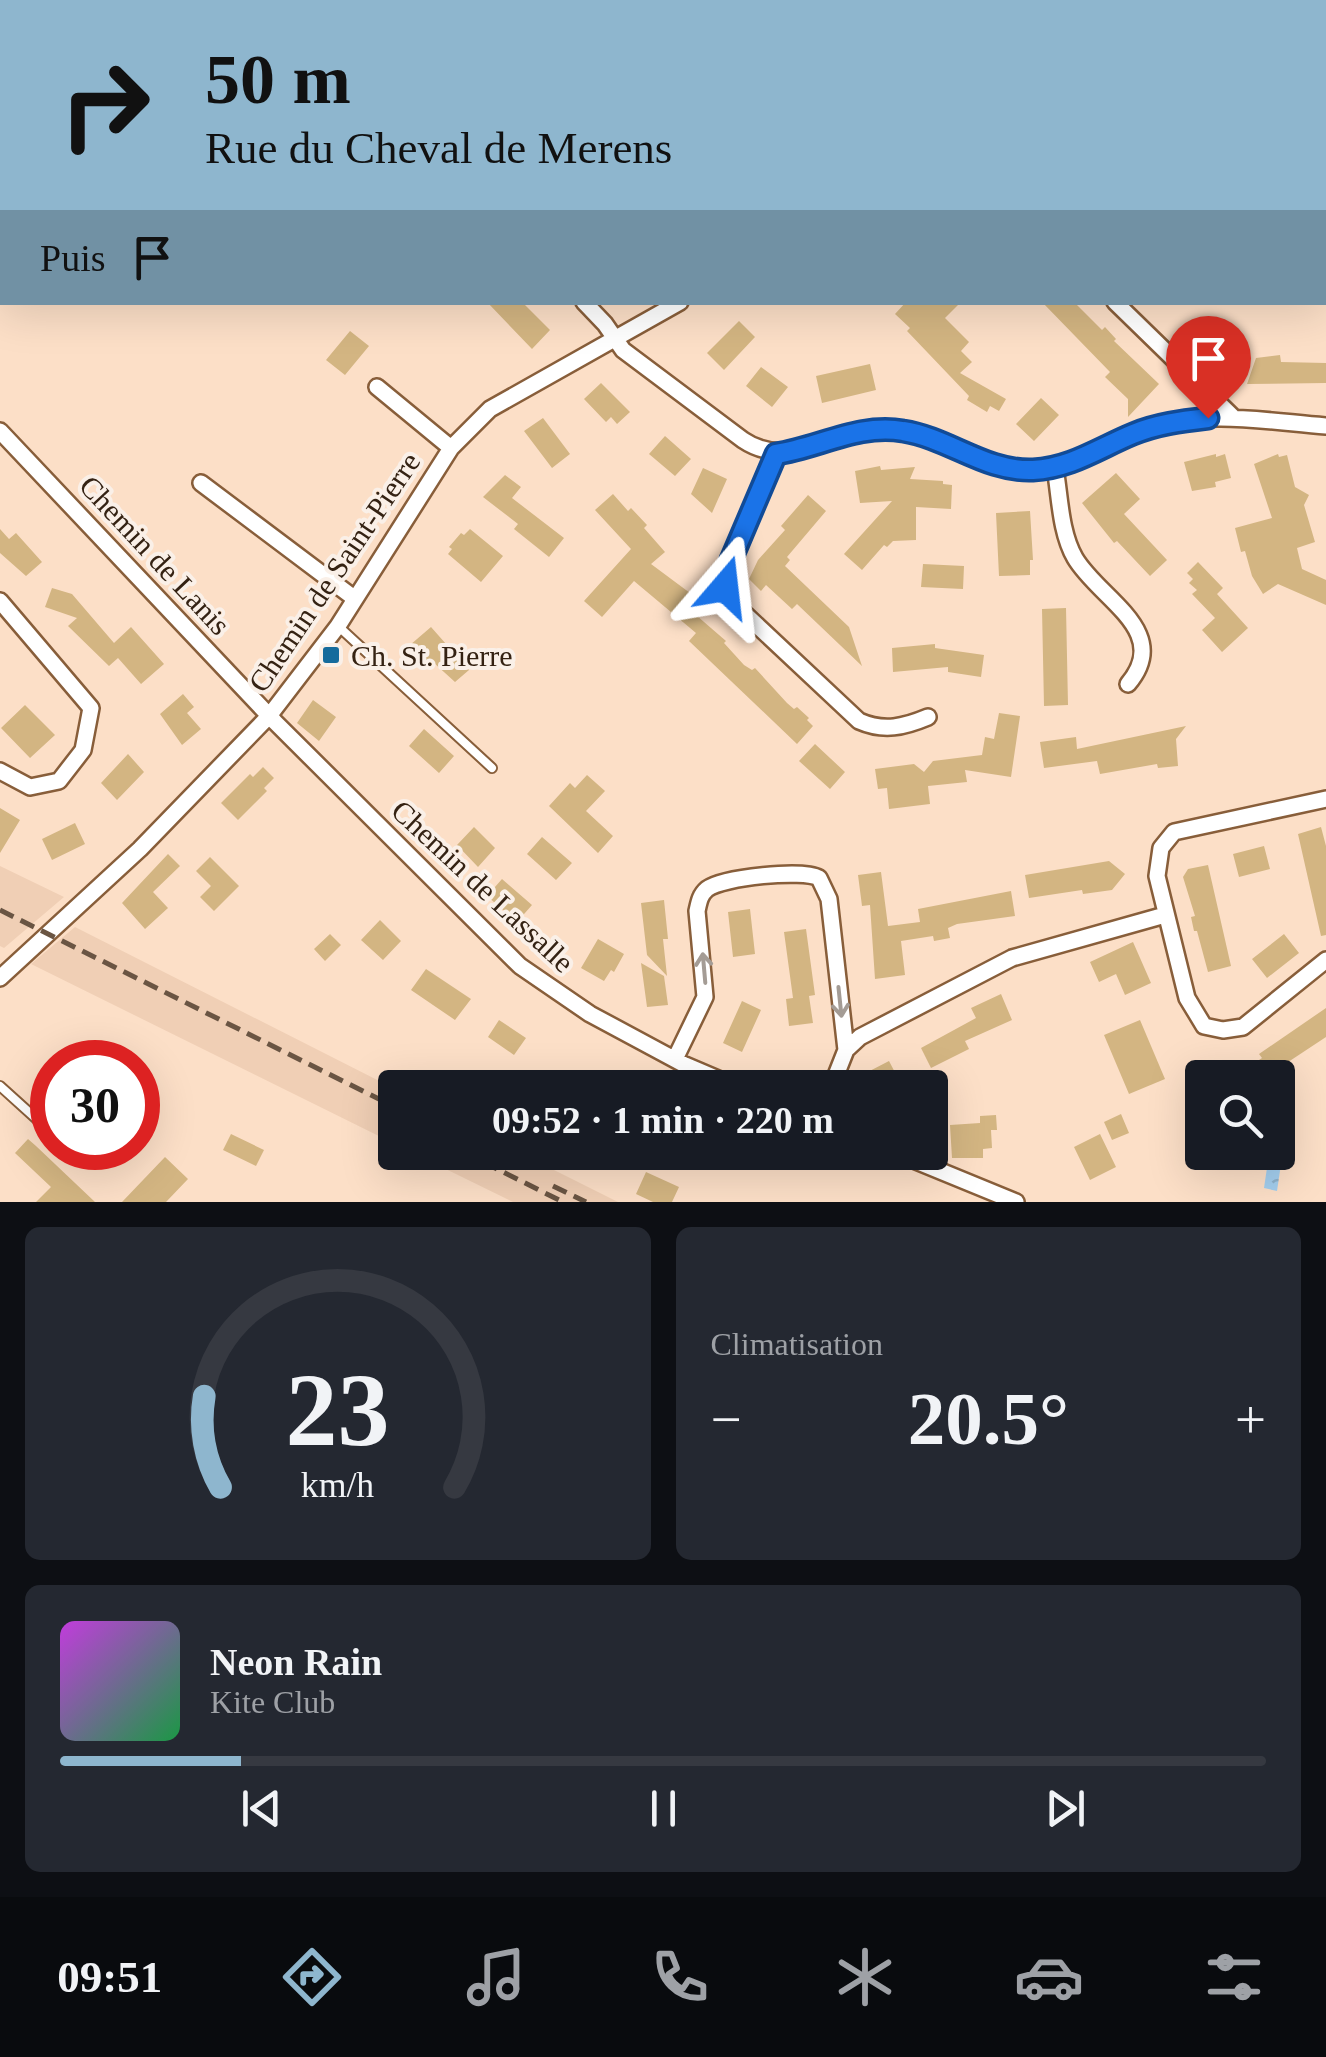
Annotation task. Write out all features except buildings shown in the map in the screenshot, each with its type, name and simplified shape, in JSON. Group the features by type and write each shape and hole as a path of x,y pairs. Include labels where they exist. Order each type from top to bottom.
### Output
{"street":[{"path":"587,305 623,350 742,440 776,454 884,429 919,434 998,467 1054,468 1166,424 1232,416 1326,426"},
{"name":"Chemin de Saint-Pierre","path":"0,978 140,849 270,716 338,626 451,448 490,409 675,305"},
{"path":"1118,305 1232,416"},
{"path":"377,387 451,448"},
{"name":"Chemin de Lanis","path":"0,431 270,716"},
{"path":"776,454 725,574 729,598 860,720 883,729 928,717"},
{"path":"1054,468 1066,534 1076,559 1129,620 1142,642 1143,663 1128,684"},
{"path":"201,483 354,598"},
{"path":"0,601 91,708 84,750 60,781 30,787 0,771"},
{"name":"Chemin de Lassalle","path":"270,716 520,966 566,1000 700,1070"},
{"path":"1326,800 1174,832 1161,848 1157,876 1187,998 1204,1026 1223,1030 1243,1027 1326,960"},
{"path":"676,1059 705,997 697,911 700,898 705,891 725,882 806,872 819,878 829,899 846,1050 839,1070"},
{"path":"846,1050 870,1031 1012,958 1164,915"},
{"path":"938,1170 1016,1202"}],"lane":[{"path":"338,626 492,768"},
{"path":"0,1086 30,1113"}],"shaded area":[{"path":"0,866 64,897 4,948 0,946"},
{"path":"75,927 378,1080 378,1136 31,964"},
{"path":"448,1170 554,1170 618,1202 513,1202"}],"water":[{"path":"1267,1170 1280,1170 1277,1191 1264,1188"}],"railway":[{"path":"0,910 378,1099"},
{"path":"499,1170 563,1202"},
{"path":"553,1186 586,1202"}],"place":[{"name":"Ch. St. Pierre","path":"331,655"}],"route":[{"path":"725,587 725,574 776,454 884,429 919,434 998,467 1034,470 1073,462 1144,430 1208,418"}]}
